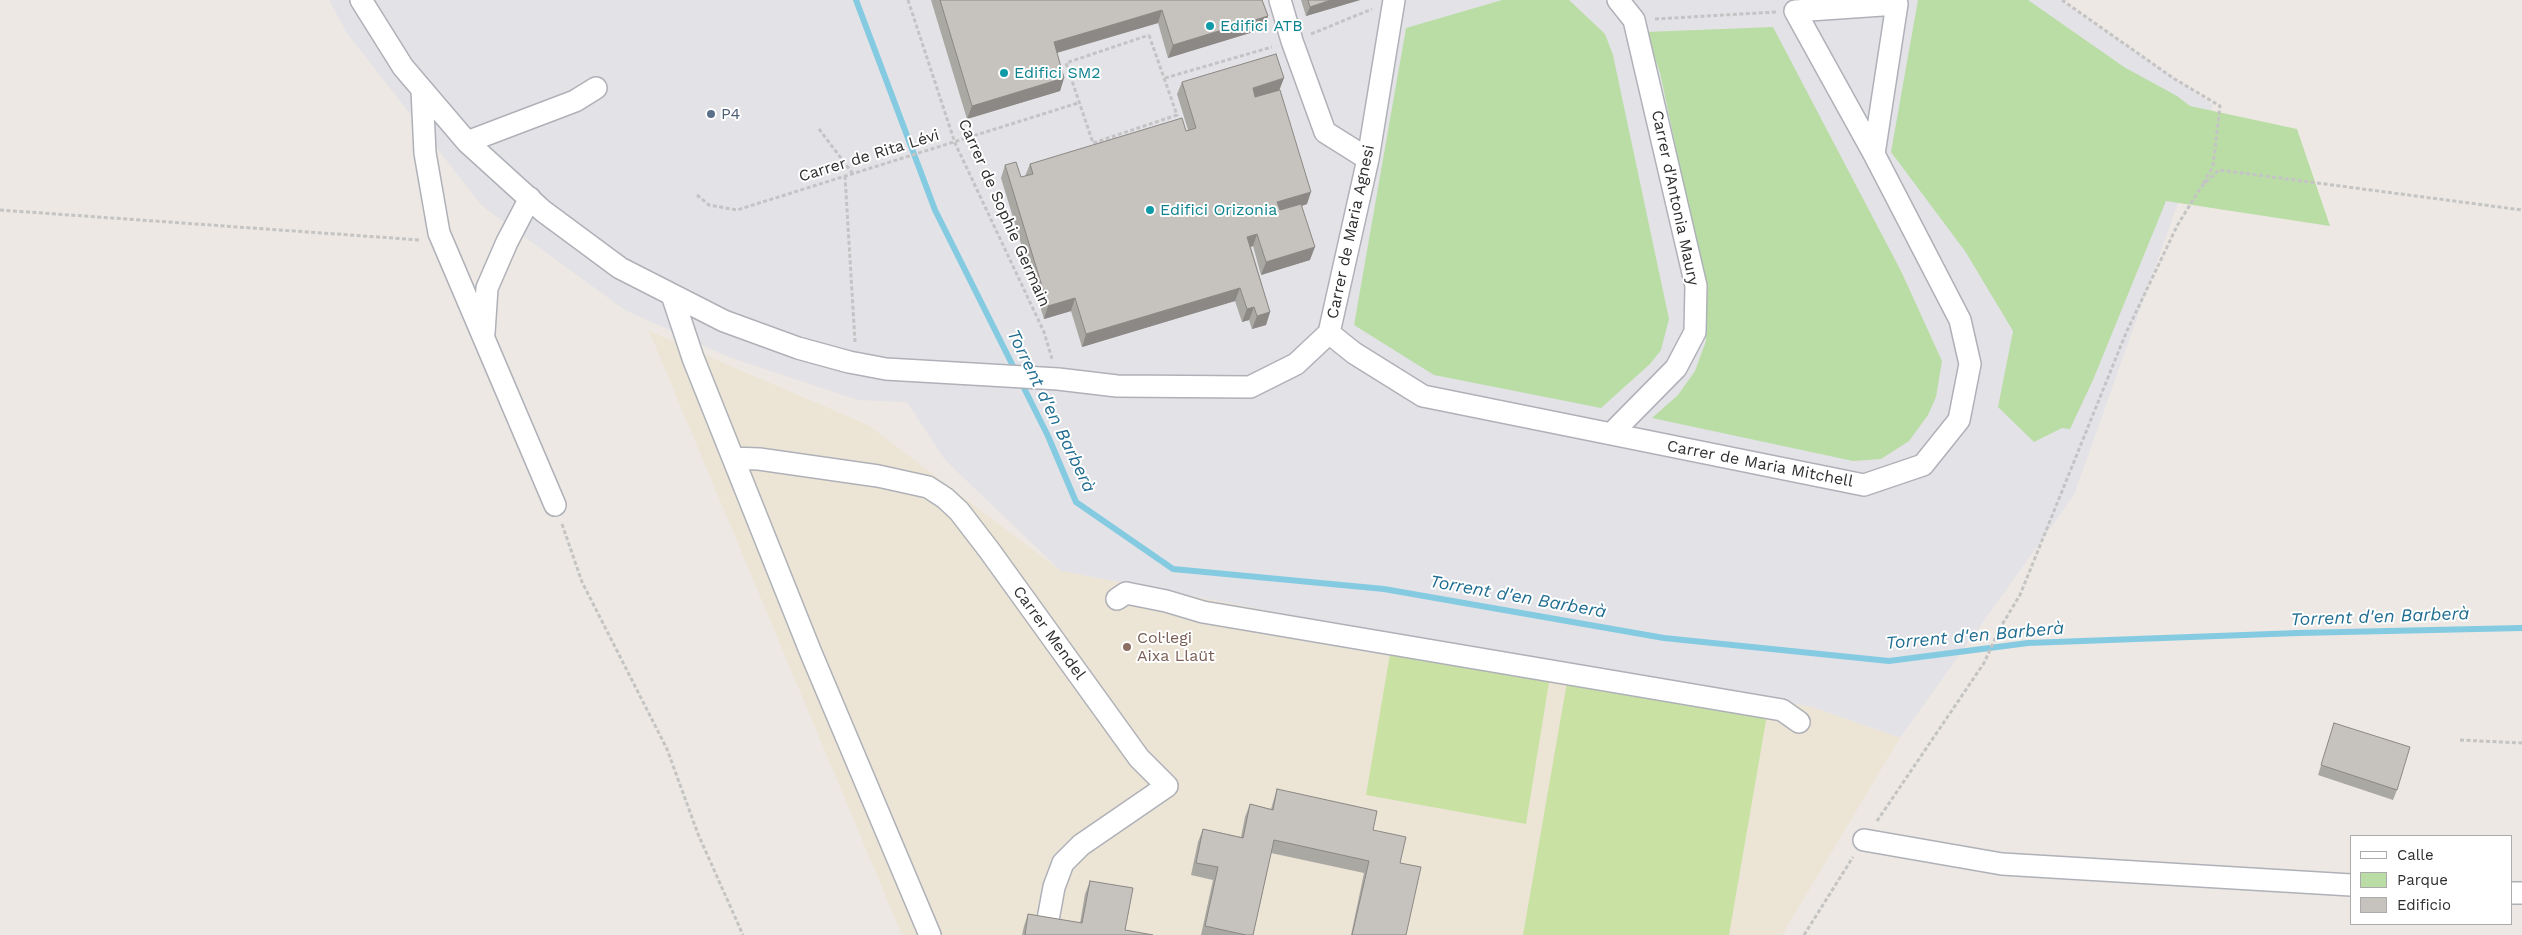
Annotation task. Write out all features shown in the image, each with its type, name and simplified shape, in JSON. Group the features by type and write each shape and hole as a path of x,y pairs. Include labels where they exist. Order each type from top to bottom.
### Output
{"street":[{"path":"361,0 403,67 466,142 543,211 620,268 672,295 693,358 810,654 930,935"},
{"path":"1280,0 1292,41 1325,132 1368,159"},
{"name":"Carrer de Maria Agnesi","path":"672,295 724,321 798,348 849,362 886,369 1049,379 1117,386 1250,387 1296,364 1329,333 1368,159 1394,0"},
{"name":"Carrer d'Antonia Maury","path":"1611,434 1676,368 1695,332 1696,286 1634,20 1618,0"},
{"path":"1795,11 1897,4 1874,154"},
{"name":"Carrer de Maria Mitchell","path":"1329,333 1354,353 1423,396 1864,485 1923,465 1959,420 1970,364 1960,320 1874,154 1795,11"},
{"path":"466,142 575,102 596,88"},
{"path":"422,90 425,153 439,233 555,505"},
{"path":"483,337 487,288 506,242 530,198"},
{"name":"Carrer Mendel","path":"733,458 759,459 878,476 928,487 945,498 959,511 989,550 1140,758 1167,786 1081,845 1063,863 1054,887 1047,925"},
{"path":"1117,598 1126,593 1240,618 1782,710 1799,722"},
{"path":"1864,840 2002,864 2350,885"}],"path":[{"name":"Carrer de Sophie Germain","path":"908,0 955,143 1044,332 1049,379"},
{"path":"1804,935 1864,840 1984,663 2000,628 2020,596 2126,333 2177,226 2213,166 2220,106 2173,78 2062,0"},
{"path":"1634,20 1795,11"},
{"path":"1149,35 1177,115 1093,143 1078,103 1066,63 1149,35"},
{"name":"Carrer de Rita Lévi","path":"697,195 709,205 737,210 1078,103"},
{"path":"819,129 854,174"},
{"path":"2201,188 2219,170 2522,210"},
{"path":"845,176 856,340 849,362"},
{"path":"0,210 419,241 439,233"},
{"path":"555,505 582,582 667,749 698,834 743,935"},
{"path":"2460,740 2522,743"}],"shaded area":[{"path":"329,0 2060,0 2213,105 2074,495 1900,738 1812,707 1358,628 1061,571 945,460 907,402 858,400 729,357 625,310 482,206 346,32"},
{"name":"Col·legi Aixa Llaüt","path":"649,331 868,425 1061,571 1358,628 1812,707 1900,738 1782,935 902,935"}],"green space":[{"path":"1502,0 1569,0 1605,34 1613,55 1669,319 1661,350 1650,364 1601,408 1434,375 1354,325 1406,28"},
{"path":"1918,0 2028,0 2124,67 2177,96 2190,106 2297,129 2330,226 2166,201 2093,380 2070,429 2062,428 2034,442 1998,407 2013,331 1965,251 1891,152"},
{"path":"1773,27 1901,271 1942,361 1936,397 1928,415 1909,441 1881,459 1853,461 1652,418 1678,395 1695,371 1706,341 1706,289 1660,73 1646,32"},
{"path":"1391,648 1550,676 1526,824 1366,795"},
{"path":"1567,682 1767,715 1729,935 1523,935"}],"building":[{"name":"Edifici SM2","path":"940,0 1262,0 1268,16 1173,45 1162,10 1054,42 1064,78 972,106"},
{"path":"1308,0 1331,0 1310,7"},
{"name":"Edifici Orizonia","path":"1276,54 1284,78 1253,88 1255,97 1280,90 1311,192 1277,202 1280,210 1301,204 1315,247 1266,262 1257,234 1247,237 1270,312 1257,316 1254,307 1247,309 1240,288 1086,334 1075,298 1048,306 1005,165 1016,162 1021,177 1033,174 1030,164 1182,118 1186,131 1196,128 1182,82"},
{"path":"2334,723 2410,747 2397,790 2321,765"},
{"path":"1277,789 1377,811 1373,830 1406,837 1400,863 1421,867 1406,935 1352,935 1369,861 1274,840 1253,935 1205,926 1218,867 1196,863 1203,829 1243,838 1250,804 1273,810"},
{"path":"1090,881 1133,888 1125,930 1153,935 1025,935 1028,914 1082,923"}],"waterway":[{"name":"Torrent d'en Barberà","path":"856,0 935,210 1048,436 1076,502 1173,569 1384,589 1664,638 1889,661 2028,643 2298,633 2522,628"}],"place":[{"name":"Edifici ATB","path":"1210,26"},
{"name":"Edifici SM2","path":"1004,73"},
{"name":"P4","path":"711,114"},
{"name":"Edifici Orizonia","path":"1150,210"},
{"name":"Col·legi Aixa Llaüt","path":"1127,647"}]}
